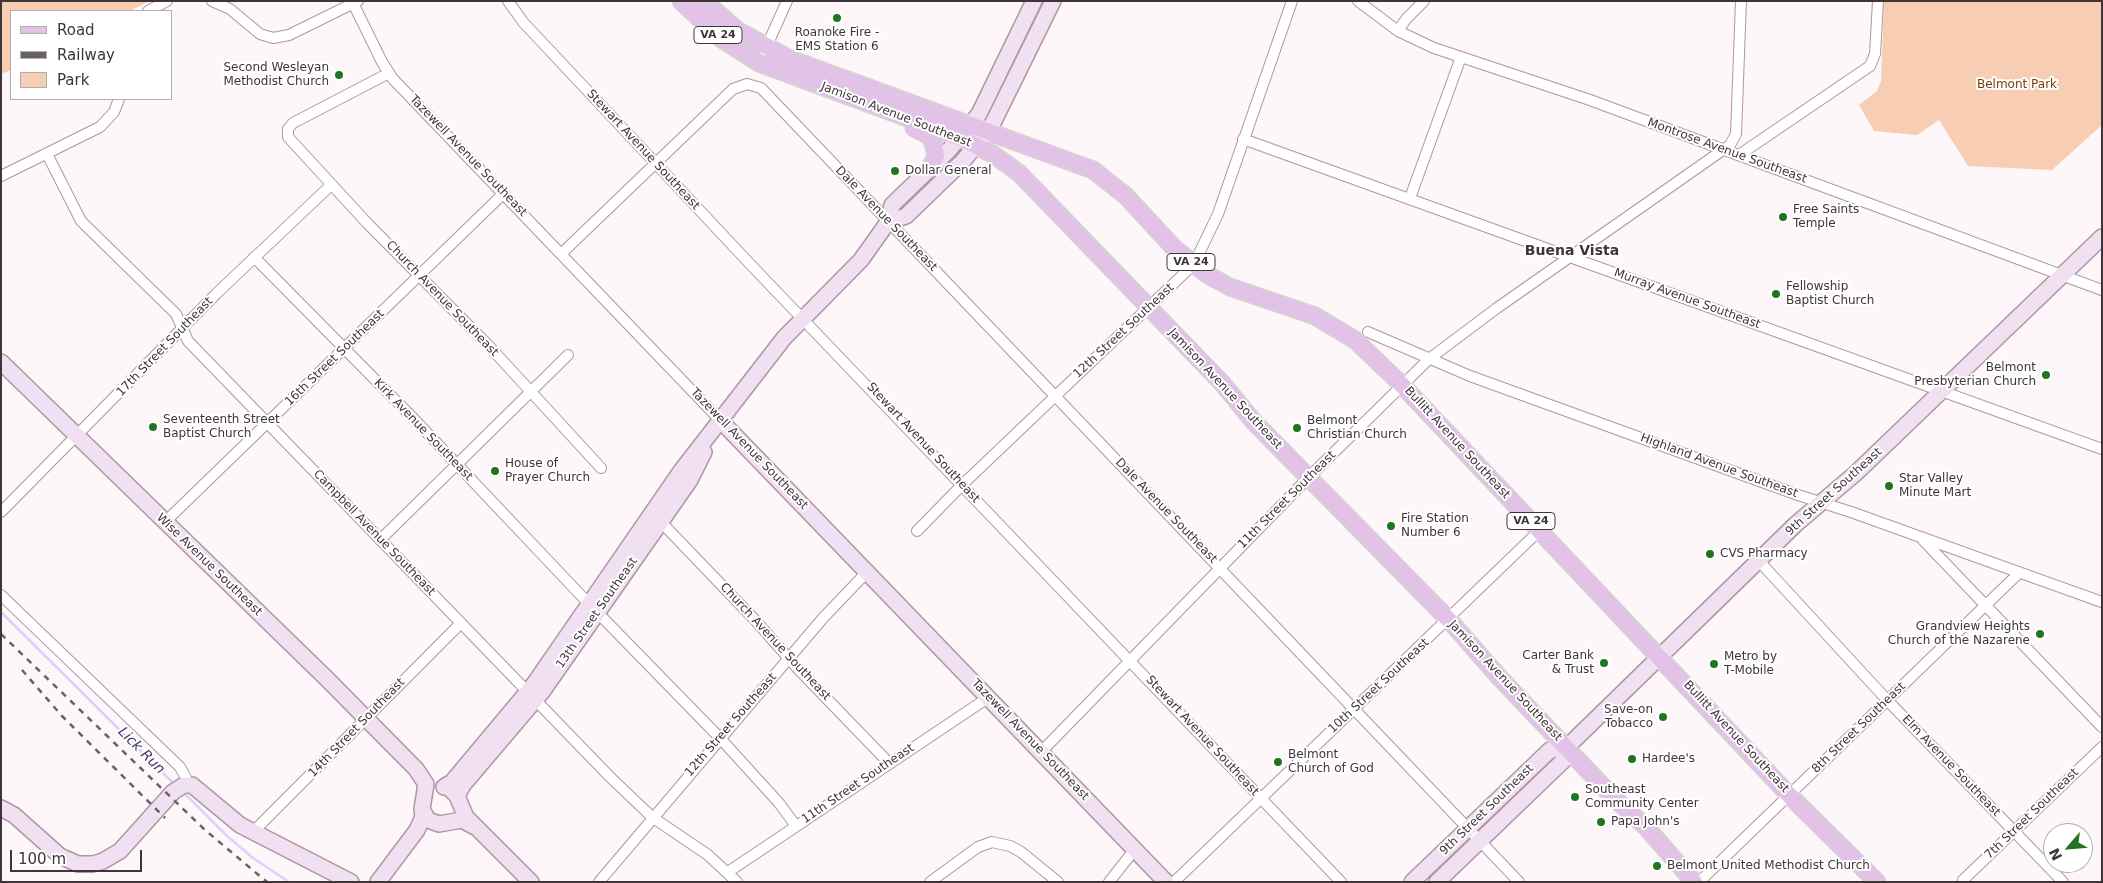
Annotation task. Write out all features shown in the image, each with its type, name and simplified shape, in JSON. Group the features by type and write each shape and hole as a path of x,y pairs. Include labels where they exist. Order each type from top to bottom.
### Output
{"main road":[{"name":"Jamison Avenue Southeast","path":"681,1 720,38 763,55 880,108 959,137 994,155 1019,173 1149,307 1308,478 1448,620 1499,677 1614,798 1646,827 1694,882"},
{"name":"Jamison Avenue Southeast","path":"704,1 763,55 790,59 987,130"},
{"path":"880,108 897,122 922,131 932,139 936,156 930,168"},
{"name":"Bullitt Avenue Southeast","path":"987,130 1093,170 1126,196 1174,248 1208,275 1230,287 1299,310 1336,327 1368,351 1540,530 1790,796 1876,882"}],"street":[{"path":"150,10 167,1"},
{"path":"212,1 230,9 260,34 273,38 289,35 354,2"},
{"name":"Stewart Avenue Southeast","path":"508,1 523,22 655,163 1341,882"},
{"path":"763,55 787,1"},
{"name":"13th Street Southeast","path":"594,609 681,471 720,420 802,317 861,260 888,222 892,205 930,168 979,114 1034,1"},
{"path":"888,222 906,216 964,160 987,130 1053,1"},
{"name":"12th Street Southeast","path":"918,532 962,485 1194,264 1218,214 1292,1"},
{"name":"Montrose Avenue Southeast","path":"1358,1 1398,31 1434,48 1590,100 2102,290"},
{"path":"1398,31 1406,19 1424,1"},
{"path":"1724,150 1736,134 1741,1"},
{"path":"1739,155 1870,66 1875,54 1878,1"},
{"name":"Tazewell Avenue Southeast","path":"354,2 389,73 720,420 1166,882"},
{"path":"1410,198 1461,57"},
{"name":"Church Avenue Southeast","path":"389,73 292,123 288,129 288,137 331,185 488,345 601,468"},
{"name":"Dale Avenue Southeast","path":"655,163 733,89 747,84 756,85 765,91 1519,882"},
{"path":"1,176 100,127 114,112 120,100"},
{"name":"Murray Avenue Southeast","path":"1243,139 2102,449"},
{"name":"11th Street Southeast","path":"1041,752 1308,478 1429,359 1570,257 1724,150"},
{"name":"Campbell Avenue Southeast","path":"47,154 81,221 176,314 188,341 531,696 652,817 708,855 737,882"},
{"path":"562,253 655,163"},
{"name":"17th Street Southeast","path":"1,512 182,328 331,185"},
{"name":"16th Street Southeast","path":"165,522 504,193"},
{"name":"9th Street Southeast","path":"1437,882 1564,760 1567,747 1796,524 1823,504 2102,237"},
{"name":"Kirk Avenue Southeast","path":"254,257 720,738 779,803 796,826"},
{"name":"Highland Avenue Southeast","path":"1368,332 1429,359 1823,504 2102,602"},
{"path":"380,540 568,355"},
{"name":"Wise Avenue Southeast","path":"1,362 416,769 426,784 423,803"},
{"name":"13th Street Southeast","path":"459,800 463,785 661,522 690,480 720,420"},
{"name":"Church Avenue Southeast","path":"661,522 755,620 789,659 890,763"},
{"name":"10th Street Southeast","path":"1174,882 1540,530"},
{"path":"1921,538 2102,727"},
{"name":"Elm Avenue Southeast","path":"1759,561 1888,701 2063,882"},
{"name":"12th Street Southeast","path":"599,882 720,738 867,572"},
{"name":"8th Street Southeast","path":"1699,882 2019,573"},
{"path":"1,595 180,768 186,778 180,788 120,851 103,861 93,864 78,864 60,856 14,814 1,808"},
{"name":"14th Street Southeast","path":"253,832 461,623"},
{"name":"13th Street Southeast","path":"442,786 452,782 531,696"},
{"name":"11th Street Southeast","path":"728,872 989,697"},
{"name":"9th Street Southeast","path":"1412,882 1550,750 1567,747"},
{"name":"7th Street Southeast","path":"1963,880 2102,747"},
{"name":"Wise Avenue Southeast","path":"416,769 459,800 462,812 475,827 531,882"},
{"path":"378,882 417,830 422,817 423,803 427,791 442,786"},
{"path":"180,788 197,788 227,816 253,832 351,882"},
{"path":"389,882 426,834 458,814 459,800"},
{"path":"423,803 428,820 445,823 462,820 475,827"},
{"path":"930,882 978,847 992,842 1010,846 1058,882"},
{"path":"1109,882 1135,849"}],"green space":[{"path":"1,1 150,1 131,10 10,10 10,70 1,74"},
{"name":"Belmont Park","path":"1884,1 2102,1 2102,125 2052,170 1968,166 1939,120 1917,135 1874,131 1859,105 1877,91 1881,81"}],"waterway":[{"name":"Lick Run","path":"1,612 174,784"},
{"name":"Lick Run","path":"182,791 226,835 253,858 289,882"}],"railway":[{"path":"1,634 205,830 267,882"},
{"path":"22,670 62,716 165,818"}],"place":[{"name":"Roanoke Fire - EMS Station 6","path":"837,18"},
{"name":"Second Wesleyan Methodist Church","path":"339,75"},
{"name":"Dollar General","path":"895,171"},
{"name":"Free Saints Temple","path":"1783,217"},
{"name":"Fellowship Baptist Church","path":"1776,294"},
{"name":"Belmont Presbyterian Church","path":"2046,375"},
{"name":"Seventeenth Street Baptist Church","path":"153,427"},
{"name":"Belmont Christian Church","path":"1297,428"},
{"name":"House of Prayer Church","path":"495,471"},
{"name":"Star Valley Minute Mart","path":"1889,486"},
{"name":"Fire Station Number 6","path":"1391,526"},
{"name":"CVS Pharmacy","path":"1710,554"},
{"name":"Grandview Heights Church of the Nazarene","path":"2040,634"},
{"name":"Carter Bank & Trust","path":"1604,663"},
{"name":"Metro by T-Mobile","path":"1714,664"},
{"name":"Save-on Tobacco","path":"1663,717"},
{"name":"Hardee's","path":"1632,759"},
{"name":"Belmont Church of God","path":"1278,762"},
{"name":"Southeast Community Center","path":"1575,797"},
{"name":"Papa John's","path":"1601,822"},
{"name":"Belmont United Methodist Church","path":"1657,866"}],"district":[{"name":"Buena Vista","path":"1572,251"}]}
